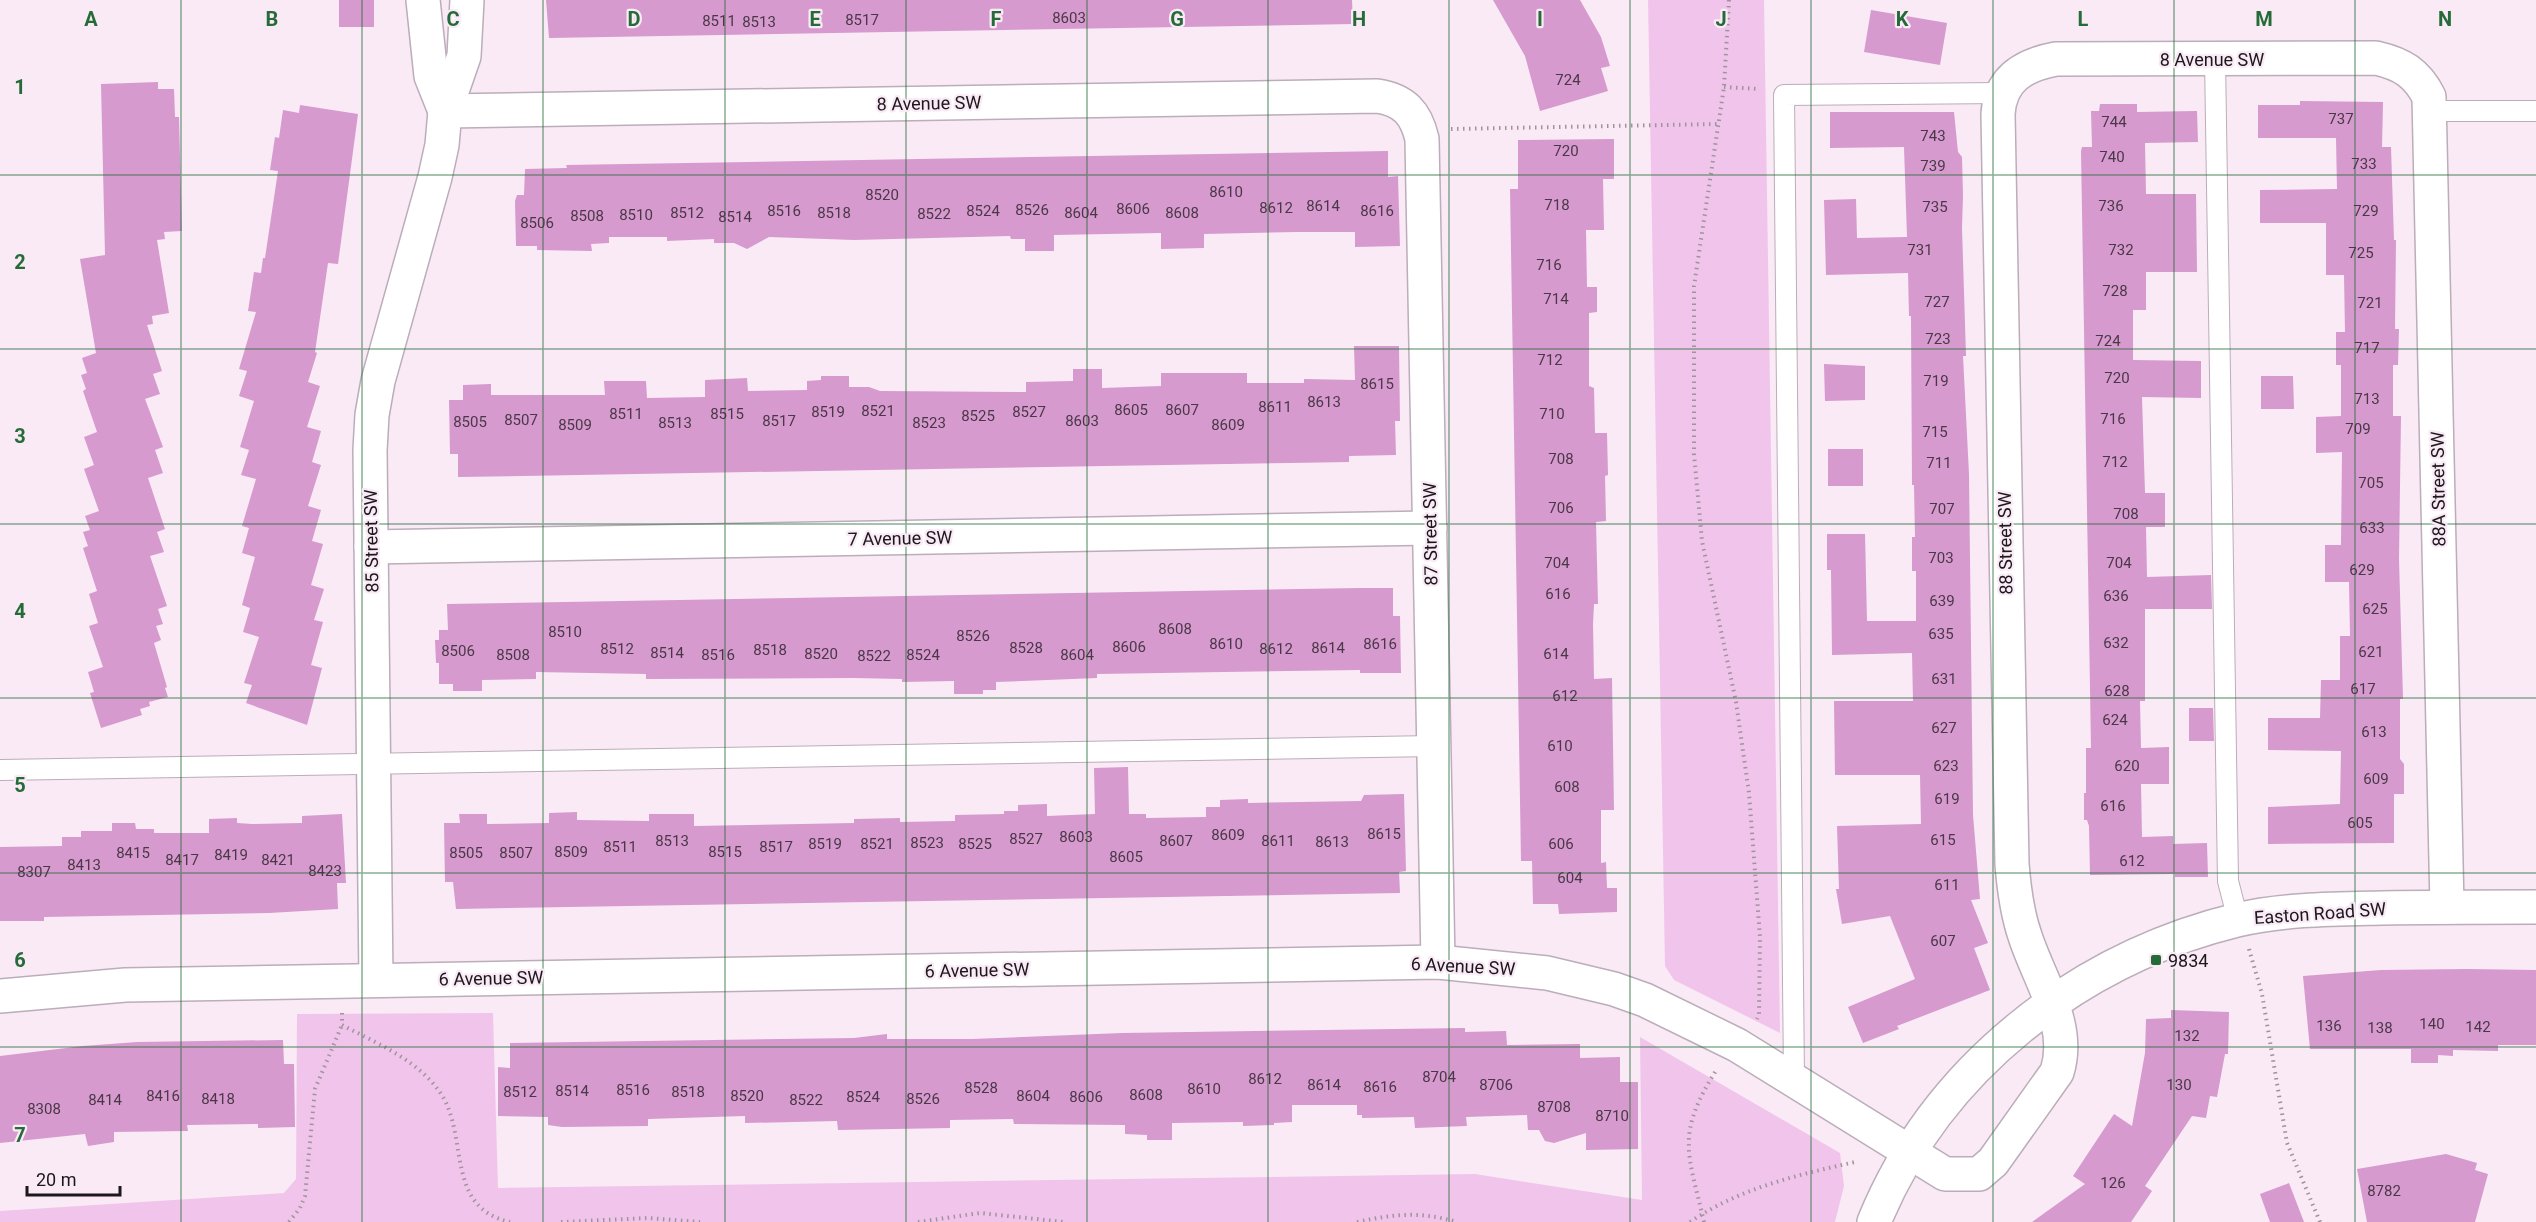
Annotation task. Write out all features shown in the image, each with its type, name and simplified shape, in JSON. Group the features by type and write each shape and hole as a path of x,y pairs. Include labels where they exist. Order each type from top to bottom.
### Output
{"street":[{"name":"85 Street SW","path":"423,0 431,76 445,111"},
{"name":"85 Street SW","path":"376,980 371,547 372,415 378,381 435,177 442,145 445,111 464,56 467,0"},
{"name":"8 Avenue SW","path":"2005,86 2036,63 2056,59 2376,57 2395,62 2416,76"},
{"name":"88A Street SW","path":"2416,76 2429,97 2431,111 2447,907"},
{"name":"88 Street SW","path":"2005,86 1998,114 2010,838 2019,915 2051,1003"},
{"name":"8 Avenue SW","path":"445,111 1377,96 1391,98 1415,119"},
{"name":"87 Street SW","path":"1415,119 1430,528 1438,962"},
{"name":"7 Avenue SW","path":"371,547 1430,528"},
{"name":"Easton Road SW","path":"1875,1222 1909,1153 1973,1070 2020,1027 2051,1003 2085,981 2130,958 2182,937 2238,920 2289,912 2340,908 2536,906"},
{"name":"6 Avenue SW","path":"0,996 125,985 1438,962 1547,973 1614,989 1685,1018 1794,1078 1909,1153"},
{"path":"1909,1153 1945,1174 1953,1176 1979,1174 1993,1162 2057,1072 2062,1044 2051,1003"}],"lane":[{"path":"2215,59 2228,881 2238,920"},
{"path":"1794,1078 1784,95 2005,86"},
{"path":"2431,111 2536,111"},
{"path":"0,770 1434,746"}],"path":[{"path":"1729,0 1724,87 1695,286 1694,454 1702,541 1736,702 1749,793 1760,937 1760,1014 1756,1021"},
{"path":"1724,87 1776,90 1784,95"},
{"path":"1415,119 1717,124"},
{"path":"2238,920 2262,994 2287,1143 2320,1222"},
{"path":"289,1222 300,1208 305,1196 315,1089 342,1025 342,1006"},
{"path":"342,1025 410,1063 434,1085 450,1112 467,1189 485,1214 510,1222"},
{"path":"1704,1222 1691,1166 1688,1146 1689,1128 1697,1104 1718,1068"},
{"path":"1690,1222 1702,1214 1783,1178 1855,1162"},
{"path":"918,1222 946,1216 981,1213 1064,1222"},
{"path":"1357,1222 1427,1214 1457,1222"},
{"path":"561,1222 648,1218 700,1222"}],"shaded area":[{"path":"1648,0 1764,0 1780,1033 1674,980 1665,966"},
{"path":"493,1013 498,1188 1475,1174 1642,1200 1640,1037 1840,1153 1844,1186 1835,1222 0,1222 0,1211 284,1193 296,1179 297,1014"}],"building":[{"path":"339,0 374,0 374,27 339,27"},
{"path":"546,0 1352,0 1353,24 549,38"},
{"path":"1493,0 1580,0 1601,37 1610,66 1601,68 1608,91 1540,111 1525,56"},
{"path":"1871,10 1947,23 1940,65 1864,52"},
{"path":"158,82 158,89 174,89 175,117 179,117 182,231 164,232 165,239 157,240 169,313 152,316 153,324 147,325 162,371 153,374 160,394 145,399 163,447 155,450 163,473 148,478 165,529 157,532 164,552 150,556 167,606 158,609 163,624 156,626 161,640 154,643 168,697 149,702 150,706 140,709 142,715 101,728 90,693 94,692 88,672 103,667 89,626 98,623 89,594 97,591 83,548 88,546 83,532 90,530 85,516 99,511 84,469 94,465 84,437 97,432 83,391 86,389 81,375 87,373 82,358 96,353 80,259 105,255 101,84"},
{"path":"2300,101 2383,102 2382,147 2391,147 2394,240 2396,240 2395,329 2399,329 2398,365 2393,365 2393,416 2401,416 2399,559 2403,699 2400,699 2400,759 2404,764 2404,794 2394,794 2394,843 2268,844 2268,807 2340,804 2341,751 2268,750 2268,718 2320,718 2321,680 2340,680 2340,636 2350,636 2349,582 2325,582 2325,545 2341,545 2342,452 2316,453 2316,417 2341,416 2341,365 2336,365 2336,332 2345,332 2344,275 2326,275 2326,223 2260,223 2260,190 2337,189 2336,138 2258,138 2258,105 2300,105"},
{"path":"2100,104 2137,104 2137,112 2197,111 2198,142 2145,143 2146,194 2196,194 2197,272 2146,272 2146,310 2133,310 2133,360 2201,361 2201,398 2142,397 2145,493 2165,493 2165,527 2146,527 2147,577 2211,575 2212,609 2145,609 2145,701 2140,701 2141,748 2169,747 2169,784 2141,784 2142,837 2173,836 2173,844 2207,843 2208,877 2175,877 2175,874 2090,875 2089,826 2087,820 2084,820 2086,748 2091,748 2081,151 2082,147 2092,147 2091,111 2099,111"},
{"path":"300,105 358,114 338,264 328,263 315,352 317,353 308,382 320,386 307,427 321,431 312,462 321,465 308,506 321,510 312,541 323,544 311,585 324,589 314,620 323,622 311,665 322,668 307,725 246,703 252,685 244,683 259,637 243,632 250,608 242,605 255,557 242,553 249,528 242,526 256,479 241,475 249,450 240,447 254,401 239,396 247,371 239,369 256,312 248,311 254,272 261,273 263,258 265,258 278,171 270,170 275,137 279,138 283,110 299,113"},
{"path":"1830,112 1954,112 1958,152 1962,157 1966,356 1963,356 1969,474 1973,815 1980,899 1971,900 1988,943 1974,948 1990,990 1897,1026 1899,1029 1863,1043 1848,1007 1915,979 1890,916 1842,924 1836,889 1839,889 1837,826 1921,824 1920,775 1835,775 1834,701 1913,701 1912,653 1832,655 1831,570 1827,570 1827,534 1865,534 1867,621 1916,621 1916,571 1912,571 1912,537 1915,537 1914,485 1912,485 1911,316 1909,316 1908,273 1826,275 1824,200 1856,199 1857,238 1907,237 1904,147 1830,148"},
{"path":"1614,139 1614,179 1603,179 1604,230 1586,230 1587,287 1597,287 1597,312 1589,313 1589,386 1594,388 1595,433 1607,433 1608,475 1605,476 1606,521 1596,522 1598,604 1594,604 1593,624 1594,679 1612,678 1614,810 1601,810 1601,863 1606,862 1607,888 1617,888 1617,912 1559,914 1558,904 1533,904 1532,861 1521,861 1510,189 1518,189 1518,140"},
{"path":"1388,151 1388,177 1398,176 1400,246 1355,247 1355,232 1297,232 1204,234 1204,248 1161,249 1161,233 1054,235 1054,251 1025,251 1025,239 1011,239 1010,236 854,240 769,237 747,249 734,243 714,243 714,239 667,241 667,237 609,237 609,243 591,244 592,251 537,250 537,246 516,246 515,201 517,195 524,195 525,169 567,168 566,165"},
{"path":"1354,346 1399,346 1400,421 1395,421 1396,455 1349,456 1349,462 458,477 458,454 450,454 449,400 463,400 463,385 491,384 491,395 605,395 604,381 646,381 647,398 705,397 705,380 747,378 748,391 807,390 807,381 821,380 821,376 849,376 849,387 869,387 880,391 1026,392 1026,382 1073,381 1073,369 1102,369 1102,388 1161,386 1161,373 1247,373 1247,383 1304,383 1304,379 1355,380"},
{"path":"1824,364 1865,366 1865,400 1825,401"},
{"path":"2261,376 2293,376 2294,409 2261,409"},
{"path":"1828,449 1863,449 1863,486 1828,486"},
{"path":"1393,588 1393,616 1400,616 1401,673 1360,673 1360,670 1097,674 1097,678 996,682 996,690 983,690 983,694 954,694 954,681 902,682 902,679 854,678 646,679 646,674 536,672 536,679 482,680 482,691 453,691 453,684 439,684 439,663 436,663 435,640 439,640 439,630 448,630 447,604"},
{"path":"2189,708 2213,708 2214,741 2189,741"},
{"path":"1128,767 1129,814 1146,814 1146,818 1206,817 1206,807 1220,807 1220,800 1248,799 1248,803 1361,801 1364,795 1404,794 1406,871 1399,872 1400,893 456,909 453,882 445,882 444,823 460,823 459,814 487,814 487,824 549,823 549,813 577,812 577,820 649,821 649,814 694,814 694,826 854,823 854,819 900,818 900,822 955,821 955,815 1004,814 1004,811 1018,811 1018,805 1047,804 1047,816 1095,814 1094,768"},
{"path":"342,814 346,883 337,883 338,909 269,913 44,917 44,921 0,921 0,847 62,846 62,837 81,837 81,831 112,831 112,823 135,823 136,829 154,829 154,833 209,833 209,819 237,818 237,823 252,824 302,823 302,816"},
{"path":"2381,970 2536,970 2536,1045 2498,1045 2498,1051 2453,1050 2453,1056 2438,1055 2438,1063 2411,1063 2411,1049 2310,1049 2303,976"},
{"path":"2171,1010 2229,1012 2228,1054 2225,1054 2217,1097 2210,1096 2206,1118 2192,1116 2145,1186 2152,1191 2131,1222 2032,1222 2085,1184 2073,1176 2114,1114 2132,1126 2145,1053 2146,1019 2171,1018"},
{"path":"1465,1028 1465,1032 1506,1031 1507,1045 1580,1044 1580,1058 1620,1057 1620,1082 1638,1082 1638,1149 1586,1150 1586,1133 1554,1143 1545,1141 1539,1130 1528,1130 1527,1115 1466,1117 1467,1126 1415,1128 1414,1117 1362,1118 1362,1115 1357,1115 1357,1105 1292,1105 1292,1122 1274,1123 1274,1125 1243,1126 1243,1122 1172,1123 1172,1140 1147,1140 1147,1135 1125,1134 1125,1125 1014,1124 1013,1119 950,1120 950,1128 838,1130 837,1121 745,1123 745,1116 648,1119 648,1126 562,1127 548,1125 548,1117 498,1116 498,1067 510,1068 510,1043 854,1038 887,1034 887,1039 972,1039 1122,1033"},
{"path":"283,1040 284,1064 294,1064 295,1127 258,1128 258,1124 187,1125 188,1131 114,1132 114,1142 88,1146 85,1134 0,1143 0,1056 137,1042"},
{"path":"2446,1154 2477,1163 2475,1170 2488,1174 2475,1222 2367,1222 2357,1169"},
{"path":"2289,1183 2304,1222 2270,1222 2260,1194"}],"place":[{"name":"9834","path":"2156,960"}]}
